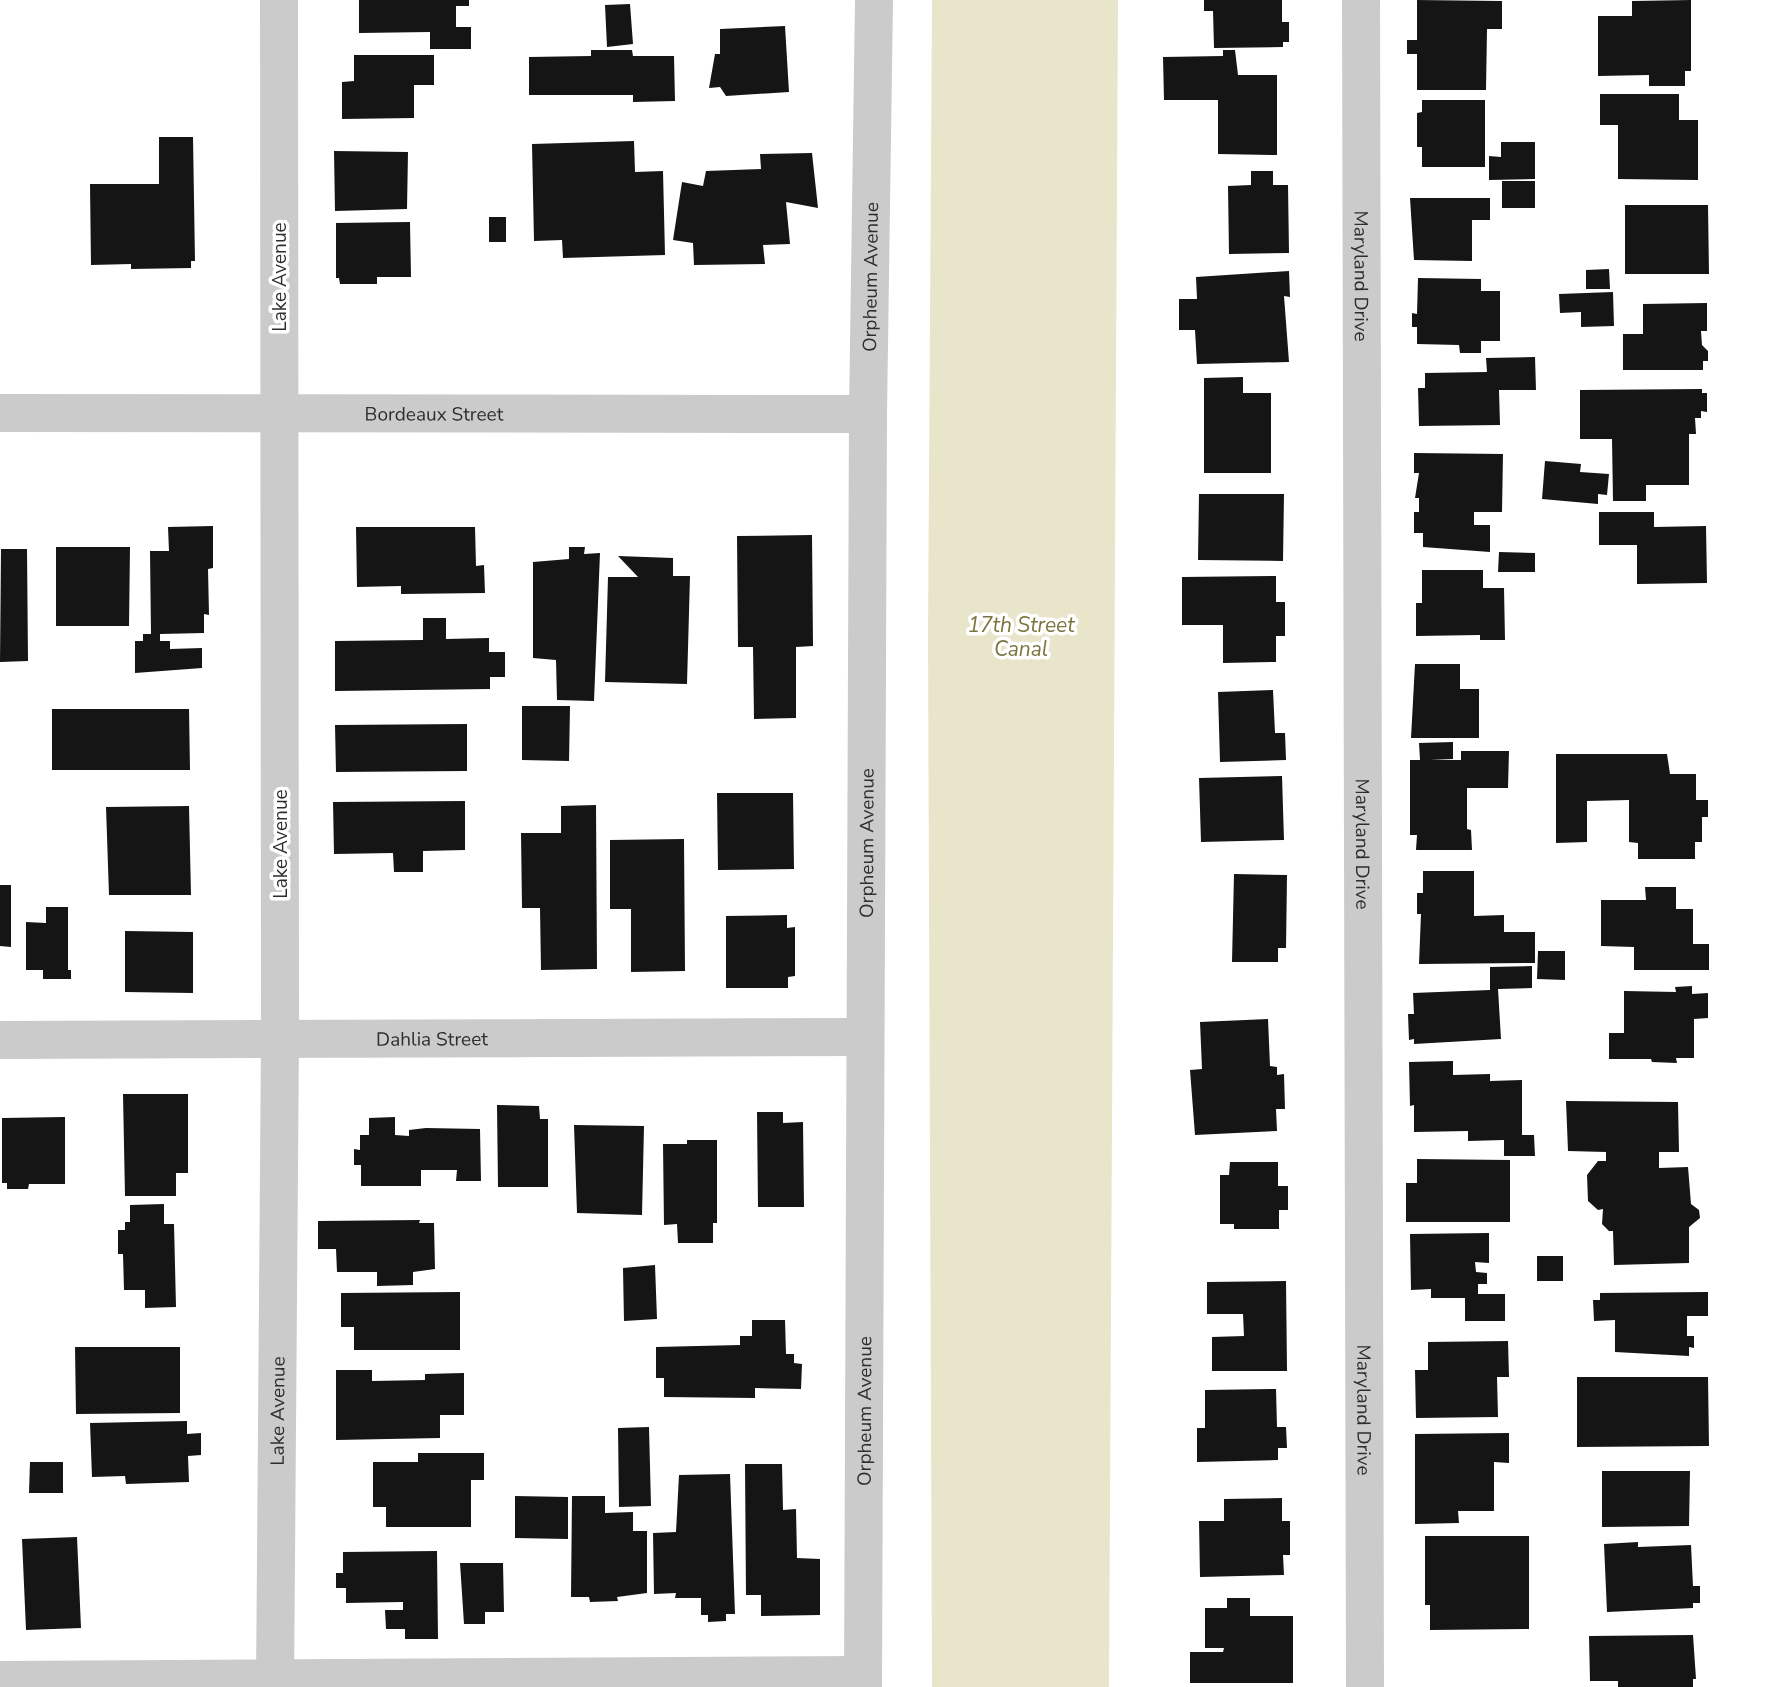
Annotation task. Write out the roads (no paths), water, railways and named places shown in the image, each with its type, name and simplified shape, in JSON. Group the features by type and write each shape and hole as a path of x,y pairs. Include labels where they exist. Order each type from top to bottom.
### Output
{"street":[{"name":"Lake Avenue","path":"275,1684 280,1038 279,0"},
{"name":"Orpheum Avenue","path":"863,1681 868,414 874,0"},
{"name":"Maryland Drive","path":"1361,0 1365,1687"},
{"name":"Bordeaux Street","path":"0,413 868,414"},
{"name":"Dahlia Street","path":"0,1040 865,1037"},
{"path":"0,1680 275,1684 863,1681"}],"water":[{"name":"17th Street Canal","path":"932,0 1118,0 1109,1687 932,1687 928,637"}]}
